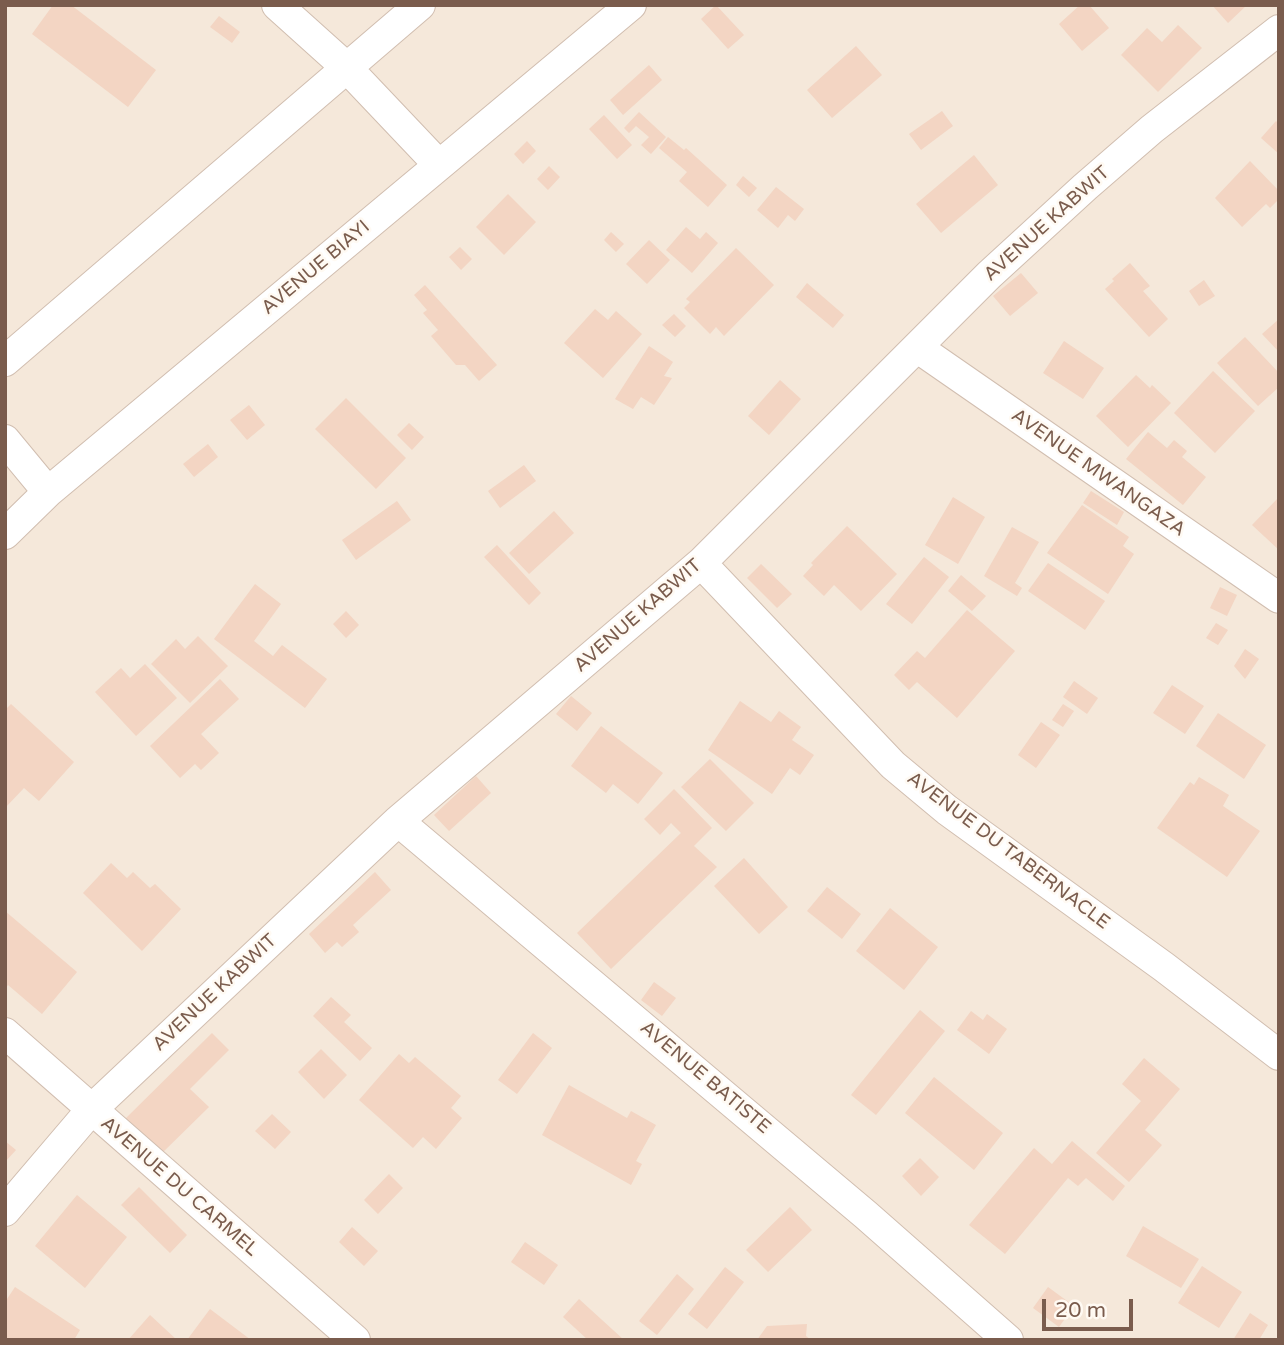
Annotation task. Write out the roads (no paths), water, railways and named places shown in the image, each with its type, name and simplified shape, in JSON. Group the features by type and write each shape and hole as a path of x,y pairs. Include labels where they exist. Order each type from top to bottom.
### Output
{"street":[{"path":"277,5 347,68 439,165"},
{"path":"5,361 420,5"},
{"name":"AVENUE BIAYI","path":"5,534 48,492 631,5"},
{"name":"AVENUE KABWIT","path":"5,1211 91,1110 398,821 701,563 989,275 1123,154 1279,30"},
{"name":"AVENUE MWANGAZA","path":"918,348 1279,598"},
{"path":"5,440 48,492"},
{"name":"AVENUE DU TABERNACLE","path":"701,563 893,765 947,810 1164,967 1279,1055"},
{"name":"AVENUE BATISTE","path":"398,821 764,1127 1008,1340"},
{"name":"AVENUE DU CARMEL","path":"5,1033 355,1340"}]}
